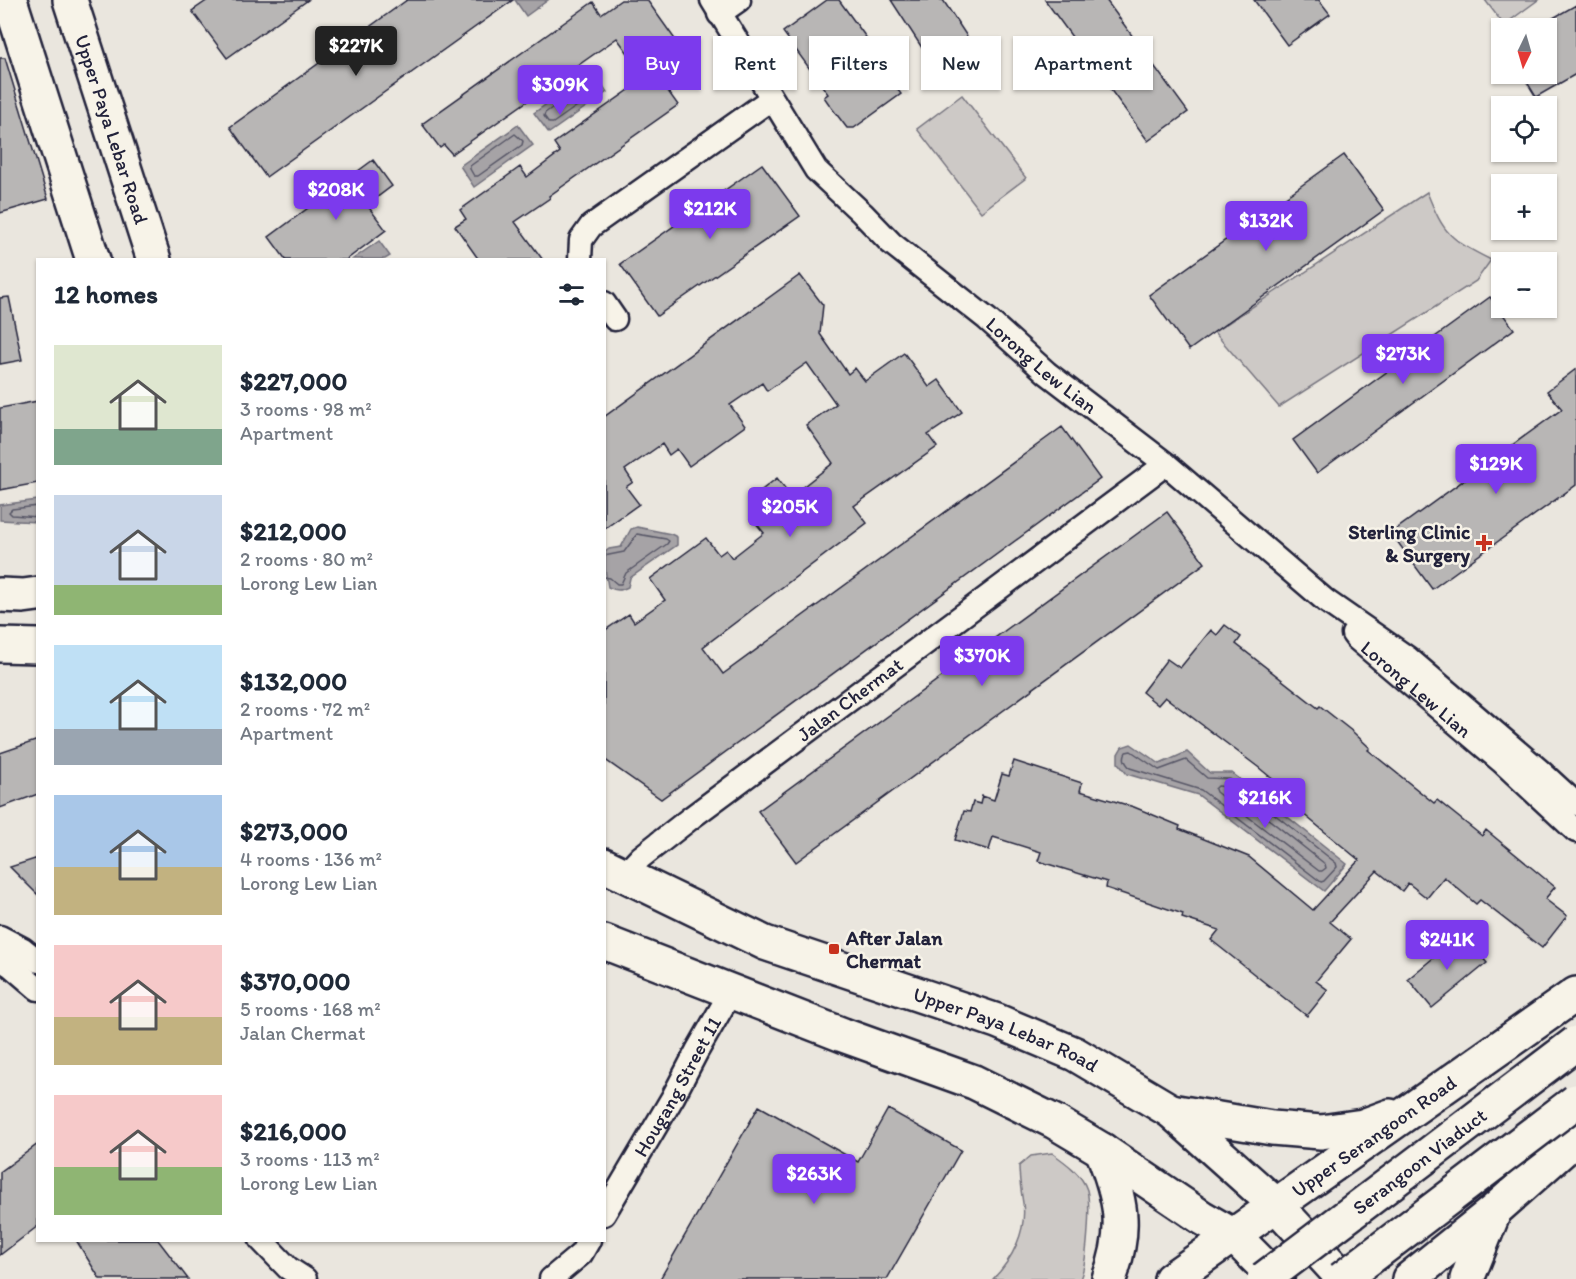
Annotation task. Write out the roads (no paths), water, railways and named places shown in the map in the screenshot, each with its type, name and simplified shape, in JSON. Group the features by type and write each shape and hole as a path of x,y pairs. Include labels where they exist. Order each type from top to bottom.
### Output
{"main road":[{"path":"10,0 92,258"},
{"name":"Upper Paya Lebar Road","path":"70,0 153,258"},
{"path":"0,595 36,594"},
{"path":"0,645 36,646"},
{"name":"Upper Paya Lebar Road","path":"615,869 765,943 997,1021 1075,1054 1171,1111 1276,1205 1343,1279"},
{"path":"606,943 843,1035 974,1082 1055,1122 1234,1236 1277,1279"},
{"name":"Upper Serangoon Road","path":"1171,1279 1576,994"},
{"name":"Serangoon Viaduct","path":"1264,1279 1576,1043"},
{"path":"1343,1279 1576,1101"},
{"path":"1171,1111 1272,1128 1321,1132 1363,1126 1420,1105"},
{"path":"1409,1279 1495,1210 1576,1137"},
{"path":"1102,1150 1115,1184 1121,1210 1120,1238 1109,1279"},
{"path":"1467,1279 1495,1210"}],"street":[{"path":"716,7 739,0"},
{"name":"Lorong Lew Lian","path":"716,7 816,170 891,243 987,319 1047,373 1166,464 1338,610 1408,658 1576,804"},
{"path":"580,258 581,240 591,226 771,99"},
{"name":"Jalan Chermat","path":"615,869 641,857 1166,464"},
{"name":"Lorong Lew Lian","path":"1338,610 1356,638 1501,761 1576,831"},
{"name":"Lorong Lew Lian","path":"1408,658 1406,664 1417,678 1468,724 1501,761"},
{"path":"0,937 23,949 36,959"},
{"path":"0,959 36,987"},
{"name":"Hougang Street 11","path":"606,1211 674,1097 732,990"},
{"path":"263,1242 288,1268 305,1279"},
{"path":"551,1279 581,1254 588,1242"}],"water":[{"path":"515,0 548,0 526,16"},
{"path":"593,71 607,92 549,133 534,113"},
{"path":"518,125 533,145 474,187 460,166"},
{"path":"379,241 390,256 387,258 354,258"},
{"path":"36,500 36,522 0,520 0,505"},
{"path":"637,527 671,534 677,537 677,545 630,578 628,587 618,590 608,587 606,551 621,547 631,529"},
{"path":"1131,744 1160,764 1187,752 1210,773 1232,773 1347,864 1324,891 1198,795 1127,774 1118,763 1118,754 1122,747"}],"place":[{"name":"Sterling Clinic & Surgery","path":"1484,543"},
{"name":"After Jalan Chermat","path":"834,949"}]}
